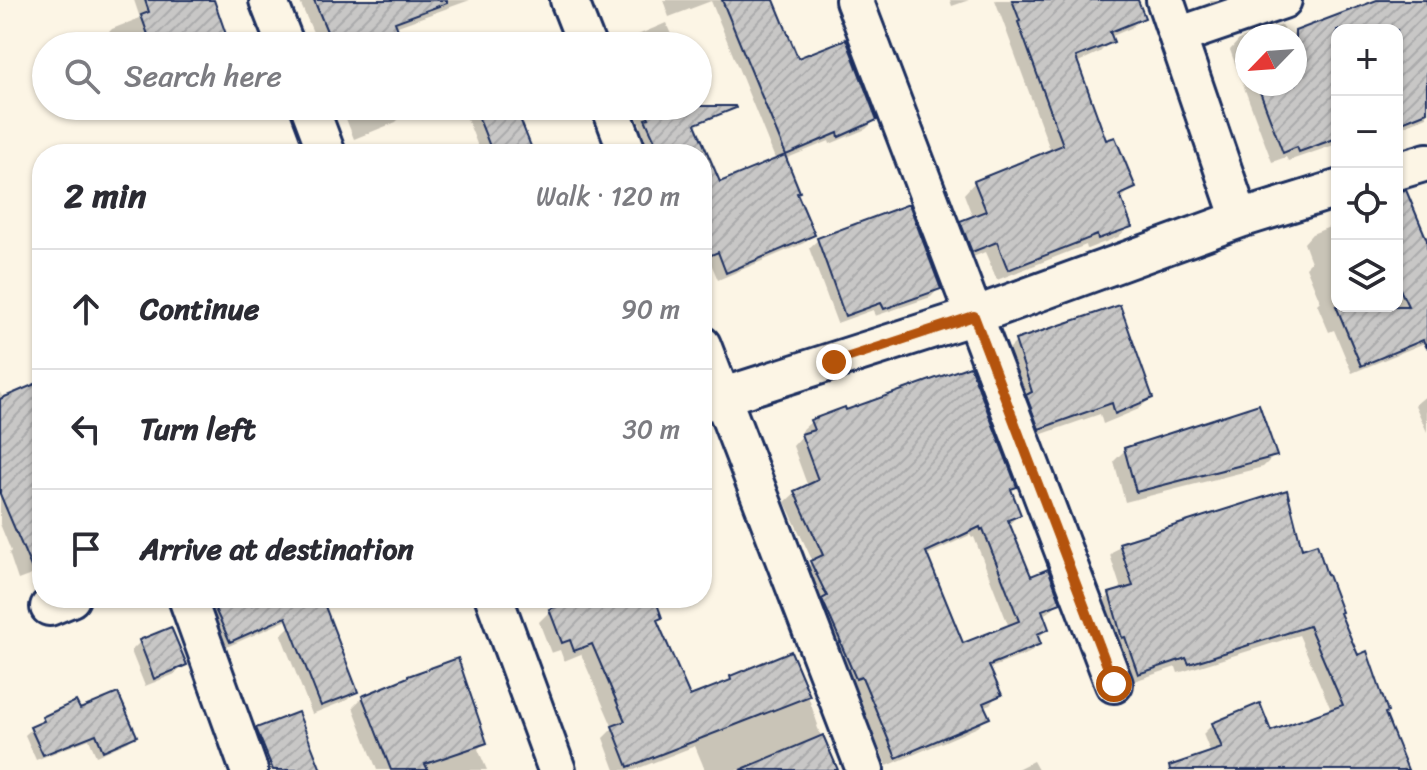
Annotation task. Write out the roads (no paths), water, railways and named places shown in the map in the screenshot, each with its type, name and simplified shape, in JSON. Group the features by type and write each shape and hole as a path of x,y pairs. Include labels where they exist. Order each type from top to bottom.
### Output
{"street":[{"path":"268,0 281,32"},
{"path":"569,0 582,32"},
{"path":"854,0 1114,684"},
{"path":"1165,0 1240,219"},
{"path":"1178,36 1283,0"},
{"path":"314,120 323,144"},
{"path":"615,120 624,144"},
{"path":"1403,169 1427,162"},
{"path":"865,770 712,400 974,316 1240,219 1331,191"},
{"path":"191,608 249,770"},
{"path":"498,608 557,770"}]}
